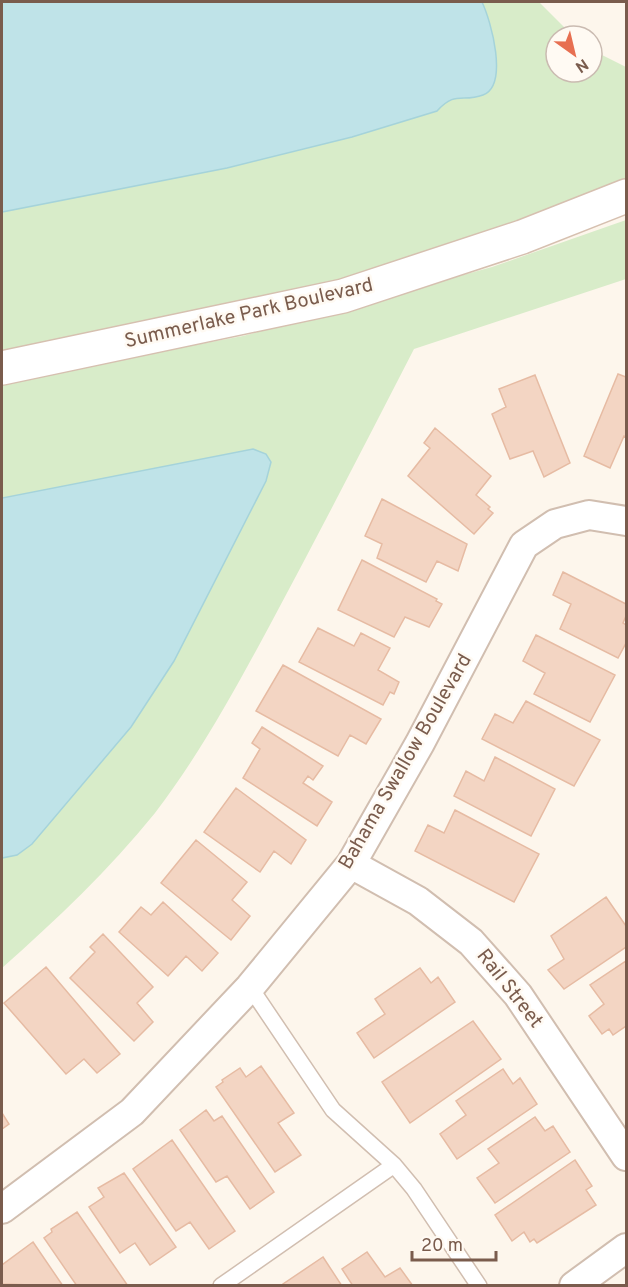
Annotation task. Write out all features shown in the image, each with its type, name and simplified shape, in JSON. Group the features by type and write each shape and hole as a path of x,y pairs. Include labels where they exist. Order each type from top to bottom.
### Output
{"main road":[{"name":"Summerlake Park Boulevard","path":"2,368 343,296 522,237 627,196"}],"street":[{"name":"Bahama Swallow Boulevard","path":"2,1209 132,1112 250,987 351,864 420,743 525,545 555,524 589,515 627,520"},
{"name":"Rail Street","path":"351,864 418,901 471,942 518,995 627,1156"},
{"path":"574,1286 627,1248"}],"lane":[{"path":"250,987 333,1110 394,1165 414,1189 479,1286"},
{"path":"220,1286 394,1165"}],"green space":[{"path":"2,2 539,2 561,24 544,24 544,84 604,84 604,56 626,67 626,196 522,237 2,368"},
{"path":"626,220 626,279 414,349 258,647 187,768 155,813 119,855 62,913 2,968 2,381 243,336 492,267"}],"water":[{"path":"2,2 482,2 490,23 496,52 495,79 491,89 483,95 454,99 437,111 352,137 227,168 2,212"},
{"path":"253,449 266,454 271,462 266,481 174,661 131,727 32,844 17,855 2,858 2,498"}],"building":[{"path":"618,374 626,377 626,437 624,436 610,468 584,456"},
{"path":"535,375 570,463 544,477 533,451 510,459 492,414 506,407 499,389"},
{"path":"435,428 491,476 476,495 490,507 488,509 493,513 474,534 408,476 430,448 424,443"},
{"path":"382,499 467,544 458,571 437,561 426,582 377,558 382,544 365,536"},
{"path":"362,560 437,599 436,601 442,604 429,627 405,617 394,637 338,610"},
{"path":"563,572 626,604 626,616 623,623 626,625 626,643 618,658 560,629 571,604 553,595"},
{"path":"318,628 354,646 361,633 390,648 378,670 399,682 394,694 390,692 383,705 299,662"},
{"path":"536,635 615,675 590,722 534,694 545,673 523,661"},
{"path":"283,665 381,719 366,744 350,735 338,756 256,711"},
{"path":"526,701 600,740 574,786 482,739 495,714 513,723"},
{"path":"262,727 323,766 313,780 308,776 303,783 332,802 317,826 243,778 260,749 252,743"},
{"path":"495,757 555,789 531,836 454,796 466,771 484,781"},
{"path":"236,788 306,840 291,864 274,851 260,872 204,832"},
{"path":"455,810 539,854 514,902 415,851 428,825 444,833"},
{"path":"196,840 247,882 232,900 250,916 231,940 161,883"},
{"path":"606,897 626,926 626,947 564,989 548,970 564,959 551,936"},
{"path":"163,902 218,953 202,971 186,956 168,976 119,932 141,907 151,915"},
{"path":"103,934 153,987 137,1003 153,1022 134,1041 70,978 95,952 90,947"},
{"path":"626,961 626,1026 613,1035 609,1029 602,1034 589,1016 604,1004 590,985"},
{"path":"46,967 120,1054 97,1073 84,1059 66,1074 4,1003"},
{"path":"420,968 431,983 438,977 455,1002 374,1058 357,1033 385,1014 375,999"},
{"path":"473,1021 501,1059 410,1123 382,1082"},
{"path":"261,1066 294,1113 278,1123 301,1155 275,1172 216,1087 240,1068 246,1077"},
{"path":"503,1069 513,1084 520,1078 537,1104 457,1159 440,1134 466,1115 456,1101"},
{"path":"206,1110 214,1121 222,1116 274,1192 250,1209 227,1176 216,1182 180,1130"},
{"path":"2,1113 9,1124 2,1129"},
{"path":"535,1117 545,1131 553,1126 570,1152 495,1203 477,1178 499,1163 488,1149"},
{"path":"172,1140 235,1231 209,1249 190,1222 176,1231 133,1169"},
{"path":"575,1160 592,1186 586,1190 596,1205 537,1243 534,1239 530,1242 524,1232 512,1241 495,1215"},
{"path":"124,1173 176,1247 150,1265 135,1243 120,1253 89,1207 104,1197 98,1188"},
{"path":"77,1212 128,1286 77,1286 44,1238 52,1232 51,1229"},
{"path":"33,1242 63,1286 2,1284 2,1265"},
{"path":"367,1252 385,1277 400,1268 413,1286 353,1286 342,1269"},
{"path":"323,1257 342,1286 284,1286 283,1284"}]}
